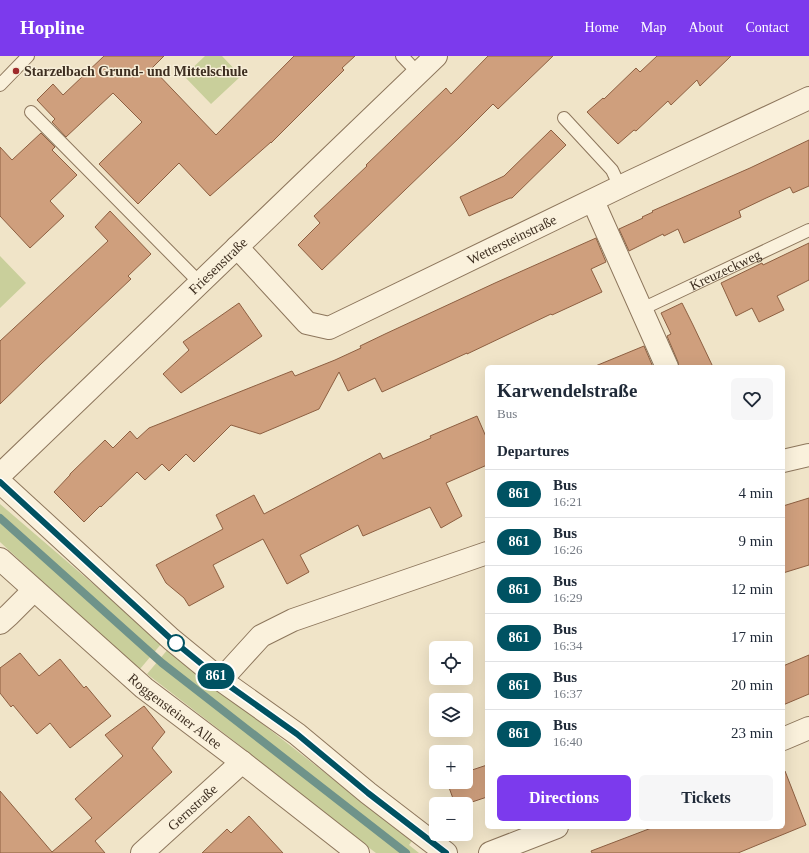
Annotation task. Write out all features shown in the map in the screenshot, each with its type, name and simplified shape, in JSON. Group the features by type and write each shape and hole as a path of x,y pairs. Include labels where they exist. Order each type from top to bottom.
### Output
{"street":[{"name":"Friesenstraße","path":"0,475 436,56"},
{"name":"Wettersteinstraße","path":"237,247 307,323 329,328 620,187 809,98"},
{"path":"593,201 666,365"},
{"path":"785,461 809,455"},
{"path":"0,482 166,634 221,680 297,734 368,793 446,853"},
{"path":"221,680 261,636 293,620 485,554"},
{"name":"Roggensteiner Allee","path":"0,559 144,688 242,762 358,853"},
{"path":"0,623 34,590"},
{"path":"785,738 809,728"},
{"name":"Gernstraße","path":"142,853 242,762"},
{"path":"490,853 552,829"}],"lane":[{"path":"0,86 28,56"},
{"path":"402,56 418,73"},
{"path":"31,112 200,283"},
{"path":"564,118 612,170 620,187"},
{"name":"Kreuzeckweg","path":"642,309 809,230"}],"green space":[{"path":"205,56 222,56 241,76 211,104 184,76"},
{"path":"0,256 26,283 0,308"},
{"path":"0,504 162,643 140,669 110,644 0,542"},
{"path":"169,648 213,685 412,841 409,845 419,853 376,853 147,674"}],"building":[{"path":"104,56 164,56 152,68 216,135 294,56 355,56 342,68 344,70 271,143 210,196 179,163 138,204 99,164 142,122 113,93 66,137 52,122 55,119 37,100 53,84 63,95"},
{"path":"488,56 553,56 498,109 493,104 322,270 298,245 320,223 314,216 446,88 451,94"},
{"path":"657,56 731,56 700,86 697,80 671,105 668,101 636,131 634,130 618,144 587,112 603,98 604,99 636,68 640,72"},
{"path":"551,130 566,145 512,198 469,216 460,197 504,176"},
{"path":"41,133 55,147 52,150 77,175 50,201 64,216 30,248 0,216 0,147 12,160"},
{"path":"809,140 809,186 793,193 790,187 739,211 741,217 684,243 678,229 664,236 663,234 629,251 619,229 643,218 642,217 653,212 652,211 750,168"},
{"path":"110,211 151,254 128,276 131,279 0,404 0,341 108,241 95,227"},
{"path":"596,238 606,262 591,269 602,292 382,392 375,378 348,391 339,372 319,409 260,434 231,425 194,462 186,454 169,471 162,464 145,480 137,472 84,522 54,492 105,440 113,448 130,431 137,439 149,428 292,371 295,376 335,360 361,348 360,346 385,334"},
{"path":"809,243 809,280 777,296 784,310 759,322 752,308 736,316 721,283 762,263 763,265"},
{"path":"239,303 262,336 181,393 163,374 189,350 183,342"},
{"path":"682,303 712,365 679,365 667,336 671,334 661,313"},
{"path":"644,346 652,365 598,365"},
{"path":"477,416 485,434 485,466 446,483 462,516 441,528 430,507 363,536 358,525 300,555 309,572 287,584 263,539 213,565 224,587 189,606 184,598 166,583 156,565 223,529 216,515 254,495 264,514 380,453 383,459 431,438 430,436"},
{"path":"809,498 809,565 785,572 785,505"},
{"path":"20,653 39,676 60,659 84,688 86,686 111,716 70,748 50,723 37,734 13,705 11,707 0,693 0,668"},
{"path":"809,655 809,694 785,704 785,665"},
{"path":"144,706 165,732 152,748 172,772 95,841 105,853 0,853 0,791 52,852 92,818 75,799 123,756 105,735"},
{"path":"485,766 485,798 473,802 473,797 452,797 450,789 473,789 473,770"},
{"path":"785,771 806,825 738,853 592,853 591,851 649,829 785,829"},
{"path":"249,816 283,853 202,853 227,829 231,833"}],"waterway":[{"path":"0,518 162,663 406,853"}],"bus line":[{"name":"861","path":"0,482 171,639 221,680 297,734 368,793 446,853"}],"place":[{"name":"Starzelbach Grund- und Mittelschule","path":"16,71"}]}
